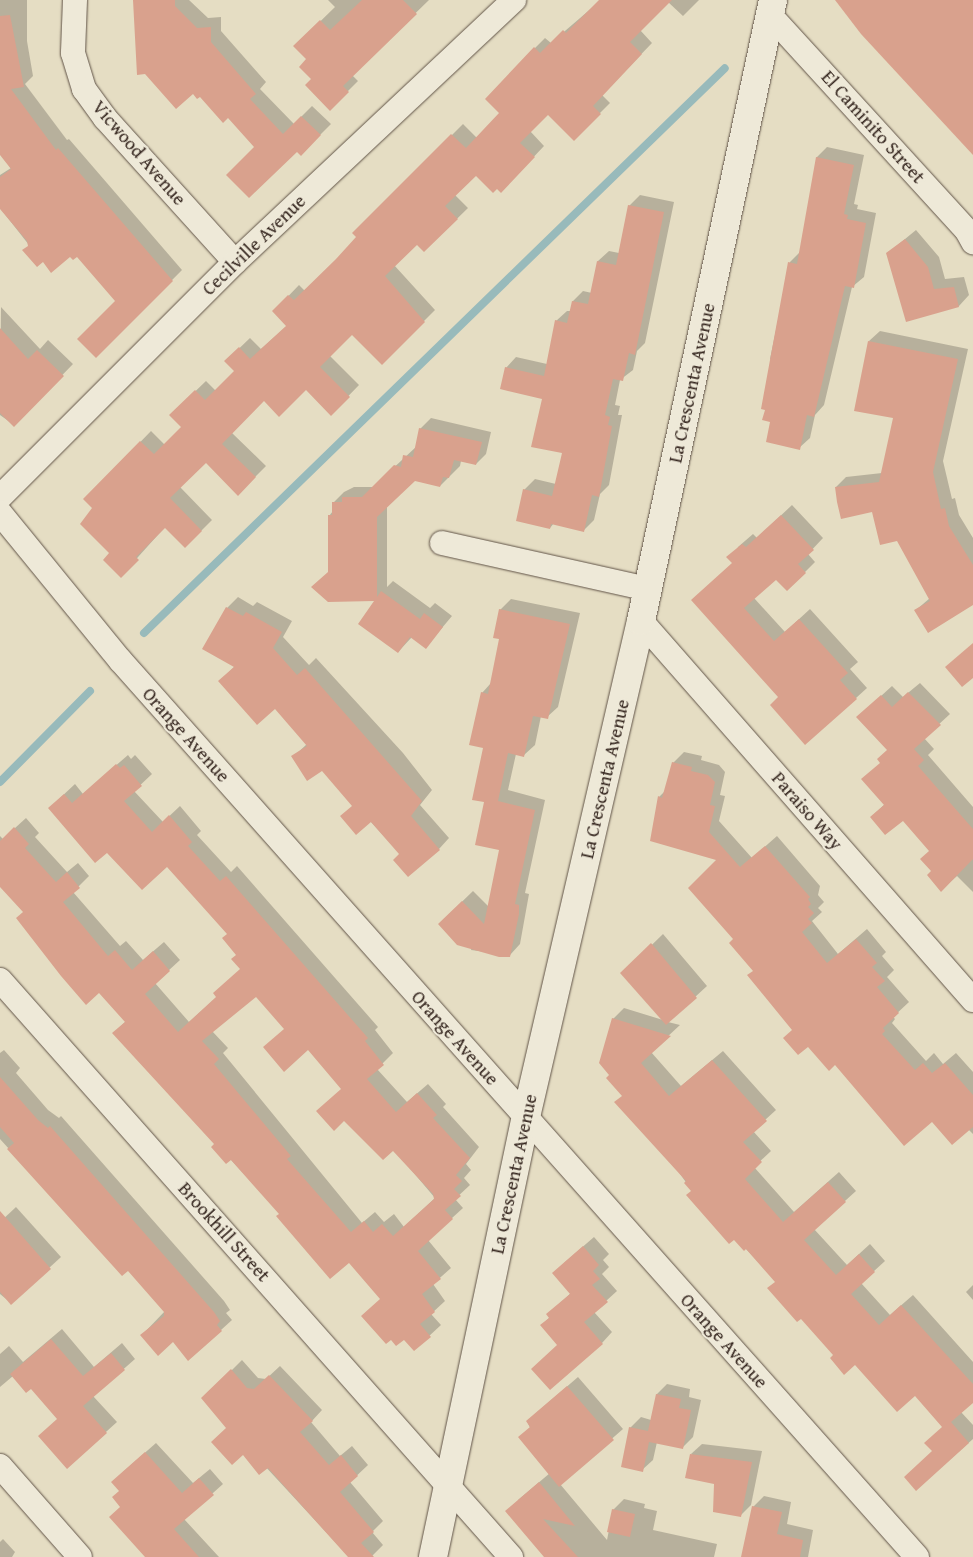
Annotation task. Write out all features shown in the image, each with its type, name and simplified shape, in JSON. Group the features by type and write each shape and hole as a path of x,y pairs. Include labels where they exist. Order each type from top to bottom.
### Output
{"street":[{"name":"Vicwood Avenue","path":"76,0 73,53 84,89 105,118 235,262"},
{"name":"Cecilville Avenue","path":"0,497 235,262 514,0"},
{"name":"El Caminito Street","path":"772,7 967,231 973,242"},
{"name":"La Crescenta Avenue","path":"433,1557 526,1117 648,589 772,7"},
{"name":"Orange Avenue","path":"0,513 120,660 917,1557"},
{"path":"442,543 648,589"},
{"name":"Paraiso Way","path":"641,621 973,1000"},
{"name":"Brookhill Street","path":"0,980 448,1483 511,1557"},
{"path":"0,1466 80,1557"}],"building":[{"path":"133,0 175,0 175,6 197,28 211,27 211,42 256,94 250,99 283,134 301,116 321,135 301,156 297,152 249,198 226,175 254,147 228,118 223,123 200,97 197,99 193,94 176,109 145,74 137,75"},
{"path":"362,0 403,0 417,14 343,86 349,92 330,111 305,85 311,79 299,67 306,59 293,46 320,20 330,30"},
{"path":"599,0 672,0 630,42 642,54 593,106 601,114 574,141 548,115 520,143 535,157 501,193 497,189 493,193 476,176 445,206 458,219 424,252 417,245 385,276 425,322 382,365 352,335 320,367 350,397 331,416 306,390 279,417 264,401 222,444 256,477 238,496 206,463 170,498 202,531 185,548 165,528 136,557 139,560 121,578 103,560 109,553 80,524 92,508 83,499 140,441 154,454 181,427 169,415 195,390 205,400 234,371 224,361 239,347 250,359 286,326 272,311 288,295 294,300 336,259 356,237 352,233 451,134 466,148 499,113 485,99 534,47 540,53 563,30 566,33"},
{"path":"835,0 973,0 973,155 861,34"},
{"path":"10,15 24,87 11,89 56,150 58,148 173,281 96,358 77,339 115,301 77,257 73,260 70,257 51,273 43,262 37,267 22,250 28,246 27,241 0,209 0,177 11,169 0,155 0,16"},
{"path":"816,157 854,165 844,214 848,215 847,219 866,223 854,288 845,286 814,417 807,415 800,450 766,442 770,422 762,420 765,410 761,409 788,262 797,264"},
{"path":"628,205 664,212 635,355 629,353 623,381 613,379 605,415 610,417 608,425 612,426 599,497 592,495 584,532 551,524 550,529 516,521 523,489 552,496 562,453 531,447 542,399 500,389 505,367 544,376 555,320 567,323 572,301 588,304 597,261 616,265"},
{"path":"905,239 928,267 934,289 954,287 959,307 906,322 886,253"},
{"path":"0,328 28,359 37,350 64,376 14,427 0,413"},
{"path":"868,341 958,359 933,472 941,509 945,508 949,526 973,565 973,605 928,633 914,610 930,601 897,541 880,545 872,512 841,519 837,502 835,487 879,482 893,418 854,411"},
{"path":"419,428 482,442 476,465 454,460 449,478 443,477 440,487 415,481 377,517 377,597 381,591 420,619 424,613 443,627 426,649 410,637 398,653 358,624 374,601 328,602 311,587 328,572 328,515 332,515 332,502 342,502 342,497 362,497 394,465 401,467 403,455 413,457"},
{"path":"781,515 814,550 798,564 806,573 787,591 776,580 744,608 774,641 799,619 848,673 840,680 857,699 805,745 770,705 778,697 691,600 732,563 726,557 742,544 746,547"},
{"path":"226,607 243,616 246,612 282,632 273,648 297,675 305,668 422,801 411,816 440,850 408,877 393,860 399,854 371,822 356,835 340,816 352,806 322,771 307,781 291,756 307,746 275,709 257,725 218,681 234,667 202,649"},
{"path":"499,609 570,624 548,719 533,716 524,757 508,753 498,801 535,810 515,904 519,905 519,914 510,957 499,957 457,945 438,924 462,901 484,924 499,850 475,845 484,802 472,800 483,748 469,745 481,692 488,694 499,639 493,638"},
{"path":"973,643 973,678 962,687 945,667"},
{"path":"908,692 941,725 914,749 924,760 918,766 973,829 973,859 941,892 927,875 931,871 920,859 929,851 903,821 885,835 870,817 884,805 861,779 880,763 877,759 887,750 856,717 881,695 892,707"},
{"path":"672,762 692,767 691,771 708,775 715,782 710,805 715,806 709,832 740,867 765,846 810,897 808,899 811,904 808,907 814,913 808,919 812,923 802,932 827,963 856,939 877,963 872,967 885,981 877,987 899,1013 883,1028 885,1031 882,1034 915,1070 923,1063 932,1073 945,1063 973,1095 973,1127 952,1145 932,1122 904,1146 835,1065 829,1071 808,1047 798,1055 783,1038 792,1030 747,975 753,971 729,943 733,939 688,888 716,860 650,841 658,796 662,798"},
{"path":"116,764 120,768 124,765 142,786 124,801 152,832 169,815 192,842 188,846 220,881 226,876 368,1038 365,1041 384,1065 367,1079 396,1112 417,1093 437,1115 433,1118 470,1158 456,1175 462,1181 454,1189 461,1196 445,1210 453,1219 418,1251 441,1279 422,1294 435,1312 420,1324 431,1337 414,1351 404,1340 396,1346 391,1340 386,1344 361,1316 380,1299 349,1263 330,1279 276,1216 279,1214 231,1160 226,1164 211,1147 214,1144 112,1033 125,1022 99,993 86,1005 16,918 23,912 0,887 0,841 14,827 29,844 25,848 56,882 67,872 80,888 63,902 108,956 115,950 132,970 153,951 170,971 145,994 178,1032 216,997 213,993 240,969 231,959 236,955 222,938 227,934 167,867 142,890 107,853 95,863 48,808 64,794 72,803","holes":["256,997 284,1029 263,1047 284,1072 308,1050 341,1089 316,1111 334,1131 344,1121 383,1160 393,1151 433,1194 434,1199 393,1236 382,1224 373,1232 364,1221 351,1232 287,1159 291,1156 214,1064 219,1059 202,1041"]},
{"path":"651,943 697,998 666,1025 620,973"},
{"path":"612,1018 671,1036 641,1063 669,1096 712,1060 767,1121 743,1142 762,1162 745,1179 783,1222 828,1182 846,1202 804,1240 836,1275 859,1254 875,1272 851,1294 879,1325 901,1305 973,1384 973,1403 951,1422 969,1443 916,1491 904,1477 932,1451 924,1443 942,1427 915,1396 897,1412 855,1365 844,1375 830,1358 833,1355 801,1319 797,1322 767,1288 775,1282 746,1249 744,1251 734,1240 729,1244 686,1195 691,1191 684,1183 686,1181 614,1102 622,1096 606,1078 609,1075 599,1063"},
{"path":"0,1077 38,1120 48,1128 50,1126 220,1321 217,1325 222,1331 188,1361 173,1342 158,1356 140,1335 164,1316 164,1312 128,1271 122,1276 7,1149 14,1143 0,1127"},
{"path":"0,1211 51,1269 11,1305 0,1292"},
{"path":"583,1246 599,1265 593,1271 600,1279 592,1285 608,1302 584,1322 603,1344 550,1390 531,1369 557,1345 540,1325 549,1318 546,1314 570,1294 552,1273"},
{"path":"51,1339 83,1376 111,1353 125,1370 83,1406 107,1433 67,1469 38,1436 57,1419 31,1389 26,1393 10,1374"},
{"path":"231,1369 247,1388 254,1389 269,1375 313,1421 300,1432 329,1465 341,1455 358,1476 340,1492 374,1532 361,1543 374,1557 348,1557 268,1468 259,1475 243,1455 232,1465 211,1442 226,1428 201,1398"},
{"path":"567,1386 614,1440 559,1487 518,1437 530,1427 526,1421"},
{"path":"656,1394 681,1399 679,1408 691,1410 683,1449 649,1442 643,1472 621,1467 629,1427 648,1431"},
{"path":"145,1452 182,1493 199,1478 214,1495 174,1529 199,1557 145,1557 109,1517 120,1507 112,1497 119,1491 111,1482"},
{"path":"690,1454 752,1462 741,1517 713,1512 714,1484 685,1478"},
{"path":"539,1482 575,1526 543,1519 578,1557 544,1557 505,1511"},
{"path":"752,1506 782,1512 777,1534 803,1540 800,1557 741,1557"},
{"path":"612,1509 635,1514 630,1537 607,1532"}],"waterway":[{"path":"144,633 725,68"},
{"path":"0,782 90,691"}]}
